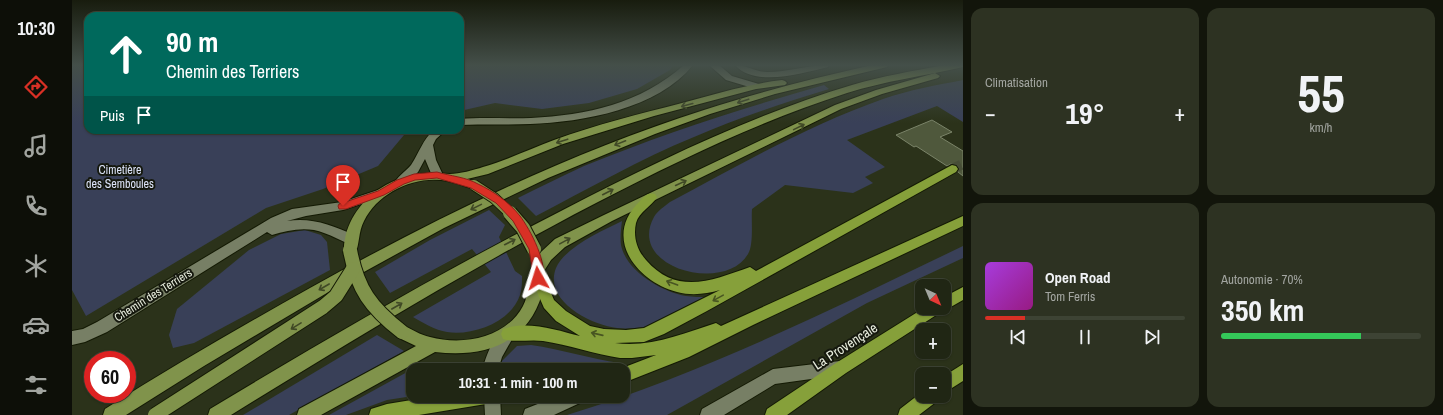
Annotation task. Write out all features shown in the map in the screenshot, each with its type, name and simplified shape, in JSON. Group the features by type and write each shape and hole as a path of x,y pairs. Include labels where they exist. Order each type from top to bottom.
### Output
{"highway":[{"path":"538,273 549,304 561,316 587,332 604,336 644,335 702,307 952,169"},
{"path":"651,197 636,212 630,223 630,244 635,256 648,271 668,282 688,288 709,287 744,276 801,252"},
{"path":"630,372 684,352 748,320 963,221"},
{"path":"951,300 963,293"},
{"name":"La Provençale","path":"773,415 841,368 925,315"},
{"path":"508,334 532,333 556,337 597,348 622,351 645,350 748,320"},
{"path":"951,380 963,372"},
{"path":"377,415 443,403"},
{"path":"906,415 921,403"}],"main road":[{"path":"451,178 484,171 559,142 642,117 756,86 770,84"},
{"path":"111,415 223,345 334,281 409,240 530,181 628,140 705,113 799,84"},
{"path":"216,415 351,333 504,245 685,154 780,114 845,90 868,84"},
{"path":"538,273 534,249 526,233 508,208 474,185 437,175 414,177 400,182 381,193 368,205 360,217 350,245 353,269 359,286 369,302 383,318 402,332 433,345 456,348 482,345 508,334 525,317 534,299 538,273 546,256 560,243 651,197 851,102 907,84"},
{"path":"155,415 323,307 336,296 353,269"},
{"path":"305,415 433,345"}],"street":[{"path":"464,122 476,120 530,121 588,114 628,104 652,93 666,84"},
{"path":"750,84 756,86"},
{"path":"400,182 414,169 432,137 436,134"},
{"path":"428,145 431,160 437,175"},
{"name":"Chemin des Terriers","path":"72,344 78,337 102,327 123,315 275,221 292,214 343,206 381,193"},
{"name":"Chemin des Terriers","path":"232,247 270,230 298,224 314,224 350,245"},
{"path":"492,363 494,354 508,334"},
{"path":"708,415 773,378 841,368"},
{"path":"492,403 493,415"},
{"path":"531,415 547,410 562,403"}],"green space":[{"name":"Cimetière des Semboules","path":"72,84 84,84 84,134 405,134 378,166 323,189 266,208 86,316 72,290"},
{"path":"464,84 645,84 637,89 589,103 542,109 495,103 464,110"},
{"path":"941,84 963,84 963,122 937,106 847,140 885,167 865,177 873,183 853,193 785,185 752,209 752,239 750,250 736,266 720,272 701,273 682,270 665,262 654,250 649,235 654,217 670,202 801,133 855,109 883,99"},
{"path":"824,85 829,89 744,117 654,155 536,216 518,198 584,166 643,143 733,112"},
{"path":"489,210 505,225 499,237 515,271 522,276 521,293 515,305 500,320 468,332 457,333 438,330 413,317 491,272 472,249 390,293 375,272 430,240"},
{"path":"622,221 621,245 624,254 637,272 656,285 677,294 707,297 661,322 638,328 606,326 583,316 563,301 556,291 554,280 556,268 561,260 567,253 585,240"},
{"path":"305,230 321,235 327,242 330,270 194,343 173,348 169,335 177,309 249,250 281,234"},
{"path":"963,246 963,258 918,279 915,279 915,280 867,303 667,415 567,415 603,403 630,403 630,394 669,380 817,316"},
{"path":"377,335 404,351 289,415 243,415"},
{"path":"531,345 620,363 502,363 517,346"},
{"path":"406,373 406,397 387,400 346,415 329,415"}],"building":[{"path":"932,120 952,132 940,137 963,151 963,176 958,172 959,168 956,165 951,164 947,166 896,135"}],"tunnel":[{"path":"952,169 963,164"}],"route":[{"path":"343,206 381,193 400,182 414,177 437,175 474,185 508,208 516,218 534,249 538,268 538,278"}]}
